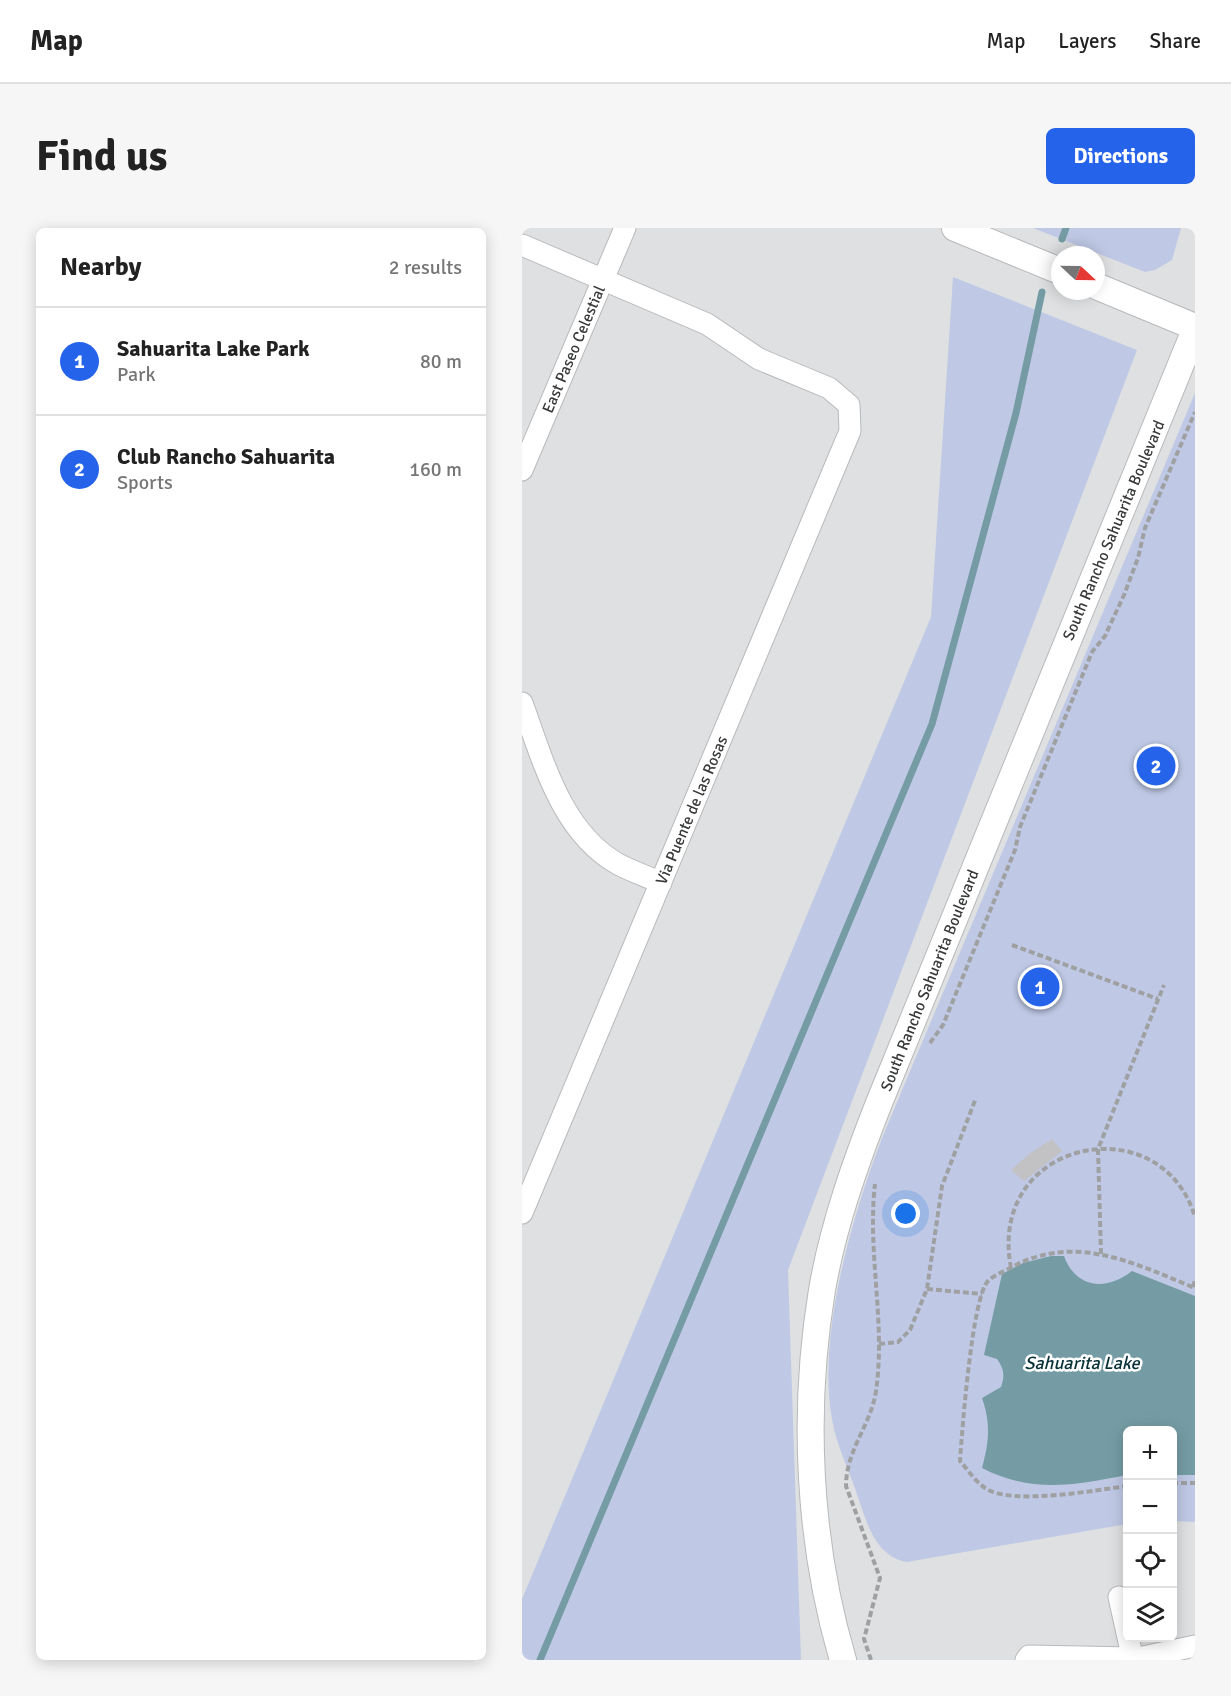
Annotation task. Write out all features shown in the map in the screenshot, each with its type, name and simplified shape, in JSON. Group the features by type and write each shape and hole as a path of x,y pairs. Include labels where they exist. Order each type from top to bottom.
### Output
{"street":[{"name":"East Paseo Celestial","path":"522,470 625,228"},
{"path":"955,228 1051,267"},
{"path":"522,245 603,280"},
{"name":"Via Puente de las Rosas","path":"522,1213 850,431 849,405 829,388 759,359 707,324 603,280"},
{"path":"1105,290 1195,328"},
{"name":"South Rancho Sahuarita Boulevard","path":"843,1660 821,1562 812,1468 815,1349 822,1290 835,1233 855,1163 1195,328"},
{"path":"522,703 553,788 584,837 616,863 661,882"},
{"path":"1119,1597 1131,1659"},
{"path":"1026,1660 1029,1656 1131,1659 1195,1646"}],"path":[{"path":"929,1044 943,1025 1015,850 1020,827 1092,652 1105,636 1124,595 1138,558 1145,528 1195,412"},
{"path":"1012,945 1158,999"},
{"path":"1101,1254 1098,1149 1164,985"},
{"path":"879,1344 898,1342 910,1330 927,1289 942,1186 976,1098"},
{"path":"1011,1268 1007,1244 1010,1220 1024,1190 1043,1170 1060,1158 1079,1151 1098,1149 1127,1152 1157,1165 1179,1185 1195,1217"},
{"path":"871,1660 864,1639 880,1578 846,1486 846,1471 853,1448 872,1409 879,1344 874,1198 878,1175"},
{"path":"1123,1487 1049,1497 987,1489 971,1475 960,1461 977,1307 987,1281 1026,1260 1054,1251 1101,1254 1133,1263 1194,1287 1195,1280"},
{"path":"927,1289 982,1294"},
{"path":"1177,1483 1195,1483"}],"shaded area":[{"path":"1033,228 1181,228 1172,260 1155,270 1145,272 1105,256 1105,246 1079,246"},
{"path":"953,277 1137,350 788,1270 801,1660 522,1660 522,1599 931,617"},
{"path":"1195,393 1195,1522 1177,1521 1177,1426 1123,1426 1123,1525 907,1562 896,1559 880,1546 865,1518 834,1429 829,1386 829,1351 833,1314 849,1239 882,1138"}],"water":[{"name":"Sahuarita Lake","path":"1051,1256 1064,1256 1069,1267 1084,1281 1103,1284 1113,1282 1132,1271 1195,1296 1195,1475 1177,1475 1177,1426 1123,1426 1123,1476 1054,1485 1019,1481 982,1468 988,1433 987,1416 982,1398 1001,1387 1003,1379 1003,1372 997,1359 984,1355 1002,1274 1023,1263"}],"building":[{"path":"1052,1139 1062,1151 1024,1181 1011,1170 1029,1154"}],"waterway":[{"path":"1062,239 1066,228"},
{"path":"540,1660 932,724 1016,413 1042,292"}],"place":[{"name":"Club Rancho Sahuarita","path":"1156,766"},
{"name":"Sahuarita Lake Park","path":"1040,987"}]}
